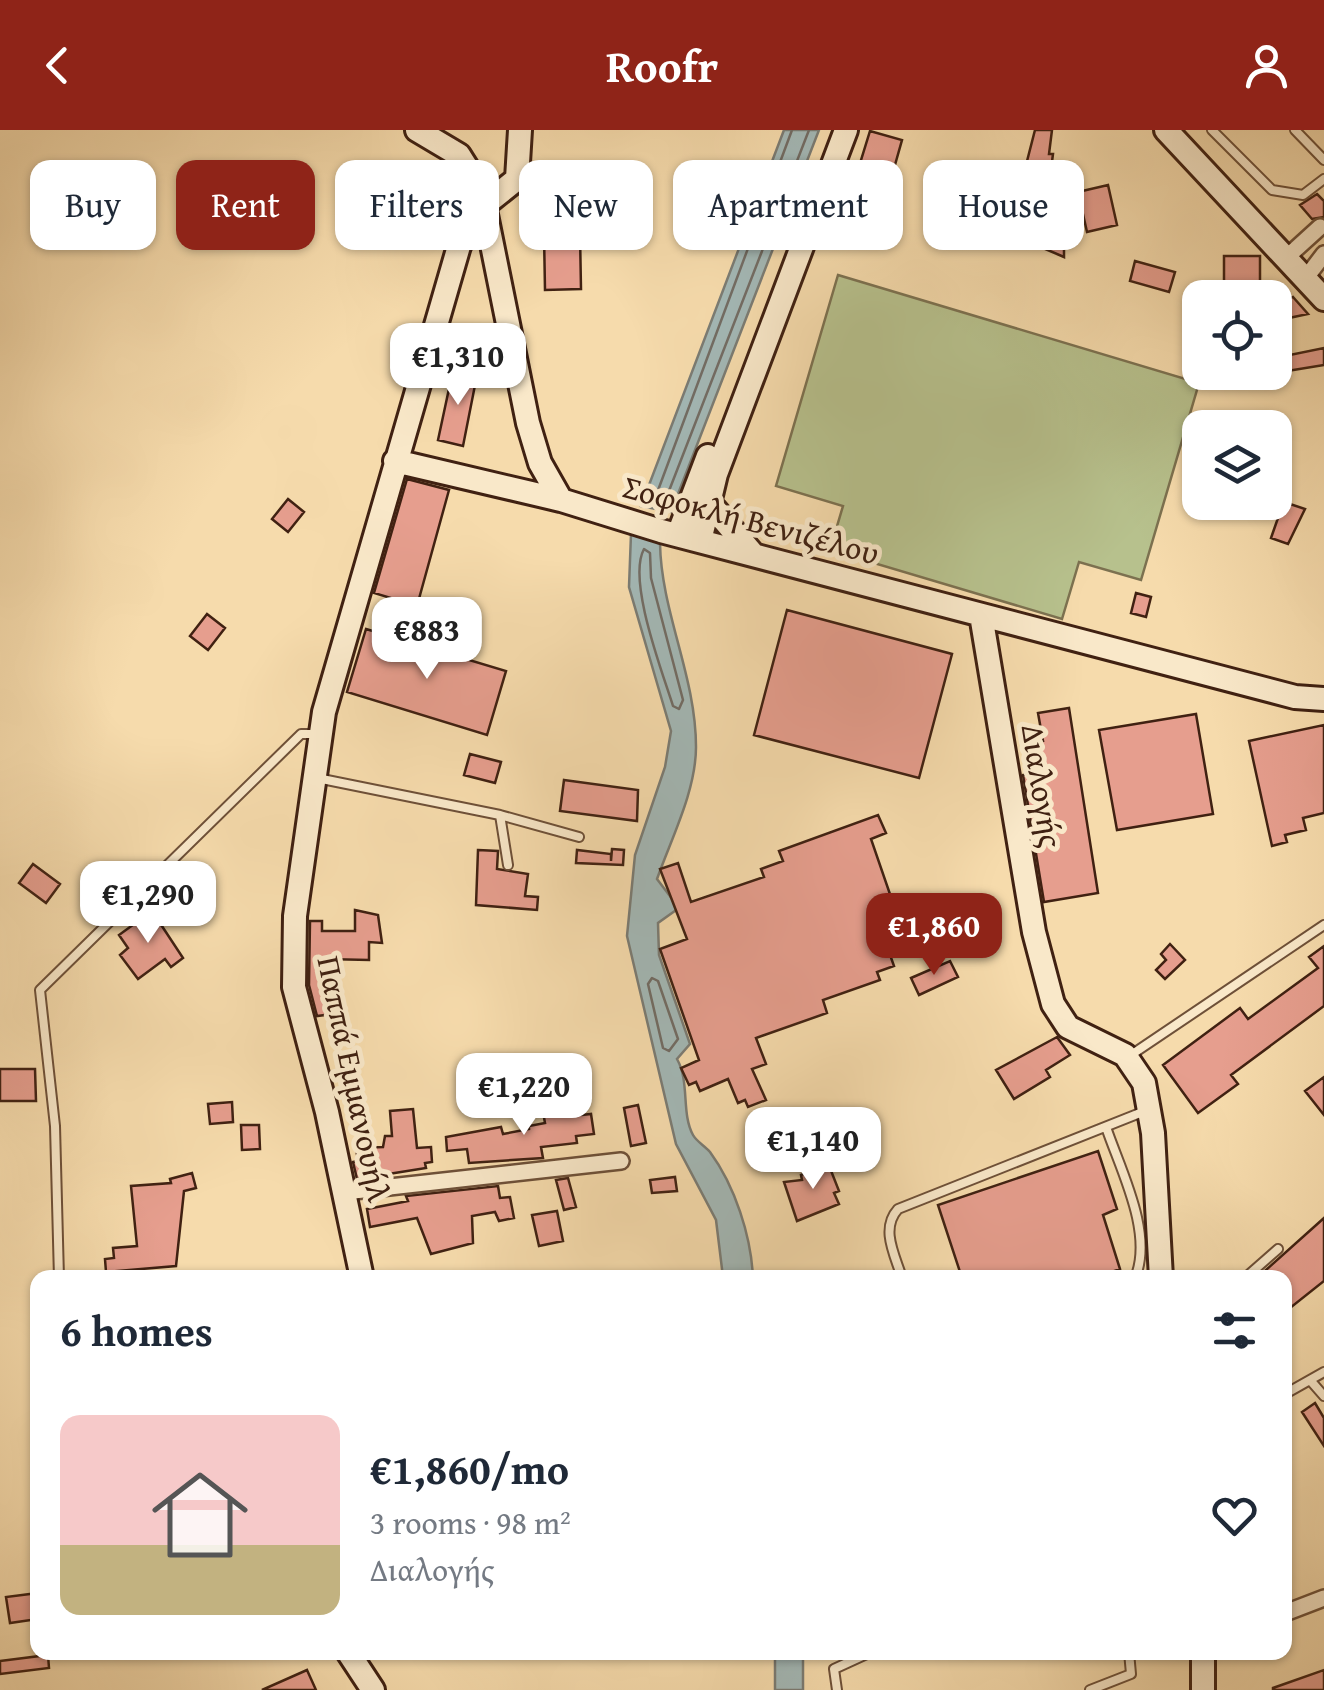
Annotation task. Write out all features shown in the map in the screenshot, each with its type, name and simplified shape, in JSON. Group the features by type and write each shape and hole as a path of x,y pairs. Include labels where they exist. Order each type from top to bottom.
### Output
{"street":[{"path":"417,130 464,160"},
{"name":"Παππά Εμμανουήλ","path":"499,193 516,178 520,130"},
{"path":"680,536 832,130"},
{"path":"680,536 712,506 716,474 846,130"},
{"path":"1166,130 1324,299"},
{"path":"1287,257 1320,227"},
{"name":"Παππά Εμμανουήλ","path":"360,1270 292,970 319,734 457,250"},
{"path":"495,250 528,423 540,463 560,500"},
{"path":"1305,278 1324,254"},
{"name":"Σοφοκλή Βενιζέλου","path":"395,461 560,500 680,536 1295,697 1324,699"},
{"path":"712,506 754,555"},
{"name":"Διαλογής","path":"981,615 1034,932 1053,1004 1064,1024 1128,1058"},
{"path":"1295,697 1324,712"},
{"path":"1128,1058 1144,1083 1150,1110 1160,1270"},
{"path":"345,1192 621,1161"},
{"path":"1292,1610 1324,1598"},
{"path":"353,1660 373,1690"},
{"path":"1202,1660 1203,1690"}],"lane":[{"path":"1212,130 1278,193 1303,195 1324,178"},
{"path":"1294,130 1324,160"},
{"path":"59,1270 55,1126 40,990 301,734 319,734"},
{"path":"313,777 500,815 579,837"},
{"path":"500,815 508,866"},
{"path":"1128,1058 1324,924"},
{"path":"900,1270 889,1236 892,1216 898,1209 1150,1110"},
{"path":"1106,1127 1135,1214 1135,1270"},
{"path":"1254,1270 1278,1249"},
{"path":"1292,1390 1324,1372"},
{"path":"1310,1380 1324,1396"},
{"path":"837,1690 834,1669 854,1660"},
{"path":"1090,1690 1131,1674 1130,1660"}],"green space":[{"path":"838,275 1182,378 1182,390 1197,390 1191,410 1182,410 1182,441 1141,580 1079,562 1062,619 830,550 843,506 776,486"}],"water":[{"path":"784,130 819,130 807,160 773,160"},
{"path":"738,250 773,250 671,512 641,506"},
{"path":"631,534 660,543 666,594 691,695 696,747 692,781 657,879 679,908 658,923 659,955 690,1044 677,1059 689,1126 719,1165 734,1196 753,1270 722,1270 716,1220 676,1144 627,936 635,855 665,767 671,731 629,587"},
{"path":"775,1660 803,1660 803,1690 775,1690"}],"building":[{"path":"1035,130 1052,130 1049,154 1053,154 1052,160 1027,160"},
{"path":"870,131 902,140 896,160 861,160"},
{"path":"1108,185 1117,225 1087,232 1084,191"},
{"path":"1317,194 1324,201 1324,217 1312,219 1300,205"},
{"path":"544,250 580,250 581,289 545,290"},
{"path":"1224,256 1260,256 1260,280 1224,280"},
{"path":"1135,261 1175,272 1169,292 1130,281"},
{"path":"1293,297 1308,314 1292,317"},
{"path":"1324,348 1324,365 1292,370 1292,355"},
{"path":"453,370 477,375 463,446 438,440"},
{"path":"407,479 449,490 417,606 374,593"},
{"path":"288,499 304,512 288,532 272,519"},
{"path":"1292,505 1305,509 1288,544 1271,538 1277,520 1292,520"},
{"path":"1136,593 1151,597 1146,617 1131,613"},
{"path":"787,610 952,654 919,778 754,735"},
{"path":"207,614 225,628 208,650 190,636"},
{"path":"366,629 506,671 487,735 347,692"},
{"path":"1069,708 1098,893 1044,902 1023,775 1035,773 1030,743 1043,741 1038,713"},
{"path":"1196,714 1213,814 1117,830 1099,730"},
{"path":"1324,725 1324,813 1303,818 1306,830 1285,835 1287,842 1272,846 1249,741"},
{"path":"470,754 501,762 495,783 464,775"},
{"path":"564,780 638,790 637,821 560,811"},
{"path":"878,815 886,833 871,839 903,932 884,938 894,966 877,972 880,980 823,1000 827,1013 756,1038 766,1064 752,1069 766,1100 748,1107 745,1100 738,1103 728,1079 700,1091 696,1082 689,1085 681,1068 699,1060 660,949 687,939 660,869 678,863 691,902 764,877 761,869 783,861 779,851"},
{"path":"612,849 624,850 623,865 576,863 577,850 611,854 611,861"},
{"path":"478,850 498,851 497,869 528,874 525,896 538,897 537,910 476,905"},
{"path":"33,864 60,884 46,903 19,883"},
{"path":"355,910 378,915 382,943 369,942 369,960 325,959 323,981 333,1014 317,1016 309,985 310,921 322,921 322,931 355,931"},
{"path":"152,911 183,958 171,967 165,959 138,979 120,955 128,948 119,935"},
{"path":"1170,944 1185,960 1165,979 1156,970 1166,960 1161,954"},
{"path":"1324,946 1324,1006 1231,1075 1238,1084 1198,1113 1163,1065 1240,1008 1248,1019 1318,968 1309,957"},
{"path":"950,961 958,977 919,995 911,978"},
{"path":"1057,1037 1070,1055 1046,1070 1050,1077 1014,1099 996,1070"},
{"path":"0,1069 35,1069 36,1101 0,1101"},
{"path":"1324,1077 1324,1115 1305,1091"},
{"path":"232,1102 233,1122 210,1124 208,1104"},
{"path":"638,1105 646,1143 631,1146 624,1108"},
{"path":"575,1108 582,1115 591,1114 594,1134 576,1136 577,1143 541,1147 543,1158 469,1163 467,1149 447,1151 446,1137 501,1127 503,1134 529,1129 545,1123 543,1112"},
{"path":"413,1109 417,1148 431,1147 432,1162 425,1163 426,1168 357,1179 353,1162 358,1161 356,1148 383,1147 385,1136 392,1136 390,1111"},
{"path":"241,1125 259,1125 260,1149 242,1150"},
{"path":"1098,1151 1117,1209 1103,1215 1120,1269 959,1270 938,1205"},
{"path":"828,1163 839,1191 834,1193 839,1204 797,1221 784,1182 802,1180 801,1175"},
{"path":"192,1173 196,1188 184,1191 176,1266 106,1270 105,1259 114,1258 113,1248 137,1246 131,1186 171,1183 170,1179"},
{"path":"675,1177 677,1191 652,1193 650,1180"},
{"path":"568,1178 576,1207 564,1210 556,1180"},
{"path":"498,1186 500,1198 510,1197 514,1218 499,1221 495,1212 472,1216 473,1243 431,1254 417,1218 370,1227 367,1209 408,1201 406,1196"},
{"path":"557,1211 563,1241 539,1246 532,1215"},
{"path":"1324,1218 1324,1281 1292,1306 1292,1270 1266,1270"},
{"path":"1315,1403 1324,1418 1324,1446 1302,1412"},
{"path":"30,1594 30,1620 10,1623 6,1597"},
{"path":"30,1657 48,1660 49,1668 0,1674 0,1661"},
{"path":"307,1670 316,1690 262,1690"},
{"path":"1324,1670 1324,1690 1273,1690 1273,1688"}]}
